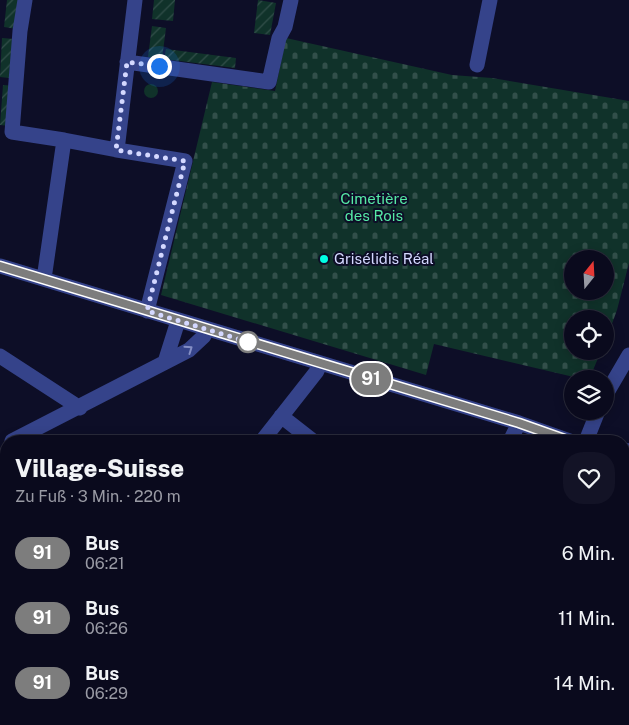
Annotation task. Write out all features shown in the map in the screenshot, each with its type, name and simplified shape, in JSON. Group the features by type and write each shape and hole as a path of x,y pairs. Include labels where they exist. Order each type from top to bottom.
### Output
{"street":[{"path":"25,0 20,31 12,132 185,161 147,311"},
{"path":"116,150 135,0"},
{"path":"127,62 269,82 279,38 285,27 291,0"},
{"path":"477,65 490,0"},
{"path":"44,279 64,140"},
{"path":"0,266 519,423 553,435"},
{"path":"165,362 178,321"},
{"path":"24,435 80,408 189,350 204,336 206,329"},
{"path":"0,356 80,408"},
{"path":"614,382 628,360"},
{"path":"267,435 317,370 319,364"},
{"path":"281,416 305,435"},
{"path":"588,435 594,420"},
{"path":"513,435 519,423"}],"green space":[{"path":"7,0 21,0 17,29 4,27"},
{"path":"154,0 175,0 173,21 152,19"},
{"path":"258,0 276,3 270,35 254,33"},
{"path":"152,26 166,28 162,59 148,57"},
{"path":"2,38 14,39 9,78 0,77"},
{"name":"Cimetière des Rois","path":"286,38 452,75 492,78 629,101 629,263 617,310 614,318 614,310 564,310 564,360 597,360 593,370 564,370 564,375 434,344 426,375 161,295 212,82 275,91"},
{"path":"166,49 236,58 235,68 164,59"},
{"path":"148,84 154,84 158,91 154,98 148,98 144,94 144,88"},
{"path":"3,85 15,86 10,126 0,125"}],"bus line":[{"name":"91","path":"0,266 556,435"}],"place":[{"name":"Grisélidis Réal","path":"324,259"}],"route":[{"path":"159,66 127,62 116,150 185,161 157,279 147,311 248,342"}]}
